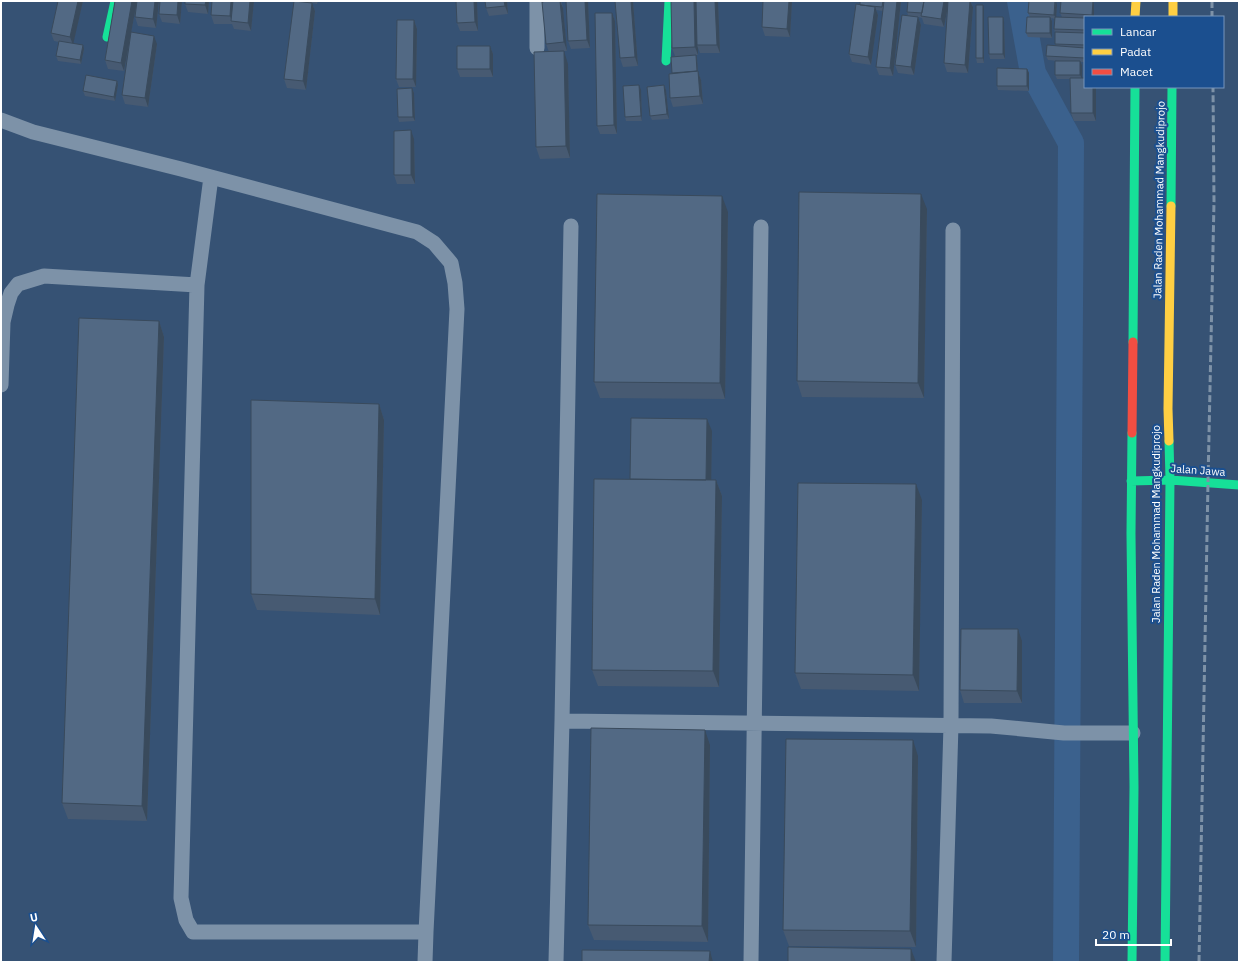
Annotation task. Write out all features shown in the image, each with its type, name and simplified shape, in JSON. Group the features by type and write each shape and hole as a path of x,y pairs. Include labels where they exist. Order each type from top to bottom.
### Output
{"main road":[{"path":"107,37 115,1"},
{"path":"666,61 669,1"},
{"path":"1136,1 1136,16"},
{"path":"1173,1 1173,16"},
{"path":"1132,962 1133,733 1131,481 1135,88"},
{"name":"Jalan Raden Mohammad Mangkudiprojo","path":"1165,962 1170,480 1168,409 1172,88"},
{"name":"Jalan Jawa","path":"1131,481 1170,480 1239,485"}],"lane":[{"path":"537,1 537,48"},
{"path":"1,120 33,132 211,177 417,232 434,243 451,263 455,283 457,310 425,962"},
{"path":"211,177 197,285 181,898 186,920 193,932 426,932"},
{"path":"556,962 571,226"},
{"path":"751,962 761,227"},
{"path":"944,962 951,725 953,230"},
{"path":"1,385 3,322 11,293 18,284 44,276 197,285"},
{"path":"562,721 951,725 991,726 1064,733 1133,733"}],"building":[{"path":"58,1 78,1 70,37 51,33"},
{"path":"115,1 132,1 121,63 105,60"},
{"path":"137,1 155,1 153,19 135,17"},
{"path":"160,1 178,1 177,15 159,14"},
{"path":"185,1 206,1 205,5 185,4"},
{"path":"212,1 231,1 230,16 211,15"},
{"path":"233,1 250,1 248,23 231,21"},
{"path":"294,1 312,3 303,81 284,79"},
{"path":"456,1 474,1 475,22 457,23"},
{"path":"485,1 504,1 505,6 486,8"},
{"path":"560,1 564,42 546,44 542,2"},
{"path":"566,1 585,1 587,40 568,41"},
{"path":"615,1 631,1 635,57 620,58"},
{"path":"671,1 694,1 695,47 672,48"},
{"path":"696,1 715,1 717,45 697,45"},
{"path":"763,1 789,1 787,29 762,27"},
{"path":"860,1 883,1 882,7 860,5"},
{"path":"884,1 897,1 890,68 876,67"},
{"path":"908,1 924,1 922,13 907,12"},
{"path":"924,1 944,1 941,19 921,16"},
{"path":"948,1 970,1 965,65 944,63"},
{"path":"1029,1 1055,1 1054,15 1028,13"},
{"path":"1061,1 1093,1 1092,15 1060,13"},
{"path":"856,4 875,7 868,57 849,54"},
{"path":"976,5 983,5 983,58 976,58"},
{"path":"595,13 612,13 614,125 597,126"},
{"path":"902,15 918,17 911,67 895,65"},
{"path":"988,17 1003,17 1003,54 989,54"},
{"path":"1027,17 1050,17 1050,33 1026,33"},
{"path":"1055,17 1084,18 1084,30 1054,29"},
{"path":"397,20 414,20 413,79 396,79"},
{"path":"131,32 154,36 145,98 122,95"},
{"path":"1055,32 1084,33 1084,45 1055,44"},
{"path":"59,41 83,45 80,60 56,56"},
{"path":"1047,45 1084,48 1084,58 1046,56"},
{"path":"457,46 490,46 490,69 457,69"},
{"path":"564,51 566,146 536,147 534,52"},
{"path":"696,55 697,71 672,73 671,57"},
{"path":"1055,61 1080,61 1080,75 1055,75"},
{"path":"997,68 1027,69 1027,86 997,86"},
{"path":"698,71 700,96 670,98 669,74"},
{"path":"86,75 117,81 114,97 83,91"},
{"path":"1070,78 1084,78 1084,88 1093,88 1093,113 1071,113"},
{"path":"639,85 641,116 625,117 623,86"},
{"path":"664,85 667,114 650,116 647,87"},
{"path":"412,88 413,117 398,117 397,89"},
{"path":"411,130 411,175 394,175 394,131"},
{"path":"799,192 921,194 918,383 797,381"},
{"path":"597,194 722,196 720,383 594,382"},
{"path":"79,318 159,321 142,806 62,803"},
{"path":"251,400 379,404 375,599 251,594"},
{"path":"631,418 707,419 706,480 630,479"},
{"path":"594,479 716,480 713,671 592,670"},
{"path":"798,483 916,484 913,675 795,673"},
{"path":"961,629 1018,629 1017,691 960,690"},
{"path":"591,728 705,730 702,926 588,925"},
{"path":"786,739 913,740 910,931 783,930"},
{"path":"788,947 911,949 911,962 788,962"},
{"path":"582,950 710,951 709,962 582,962"}],"waterway":[{"path":"1020,1 1033,73 1071,143 1066,962"}],"railway":[{"path":"1212,1 1212,16"},
{"path":"1199,962 1214,202 1213,88"}],"traffic: fast":[{"path":"107,37 115,1"},
{"path":"666,61 669,1"},
{"path":"1133,342 1135,88"},
{"path":"1171,206 1172,88"},
{"path":"1132,433 1131,534 1134,787 1132,962"},
{"path":"1165,962 1170,480 1169,441"},
{"path":"1131,481 1170,480 1239,485"}],"traffic: slow":[{"path":"1135,16 1136,1"},
{"path":"1173,1 1173,16"},
{"path":"1169,441 1168,409 1171,206"}],"traffic: jam":[{"path":"1132,433 1133,342"}]}
